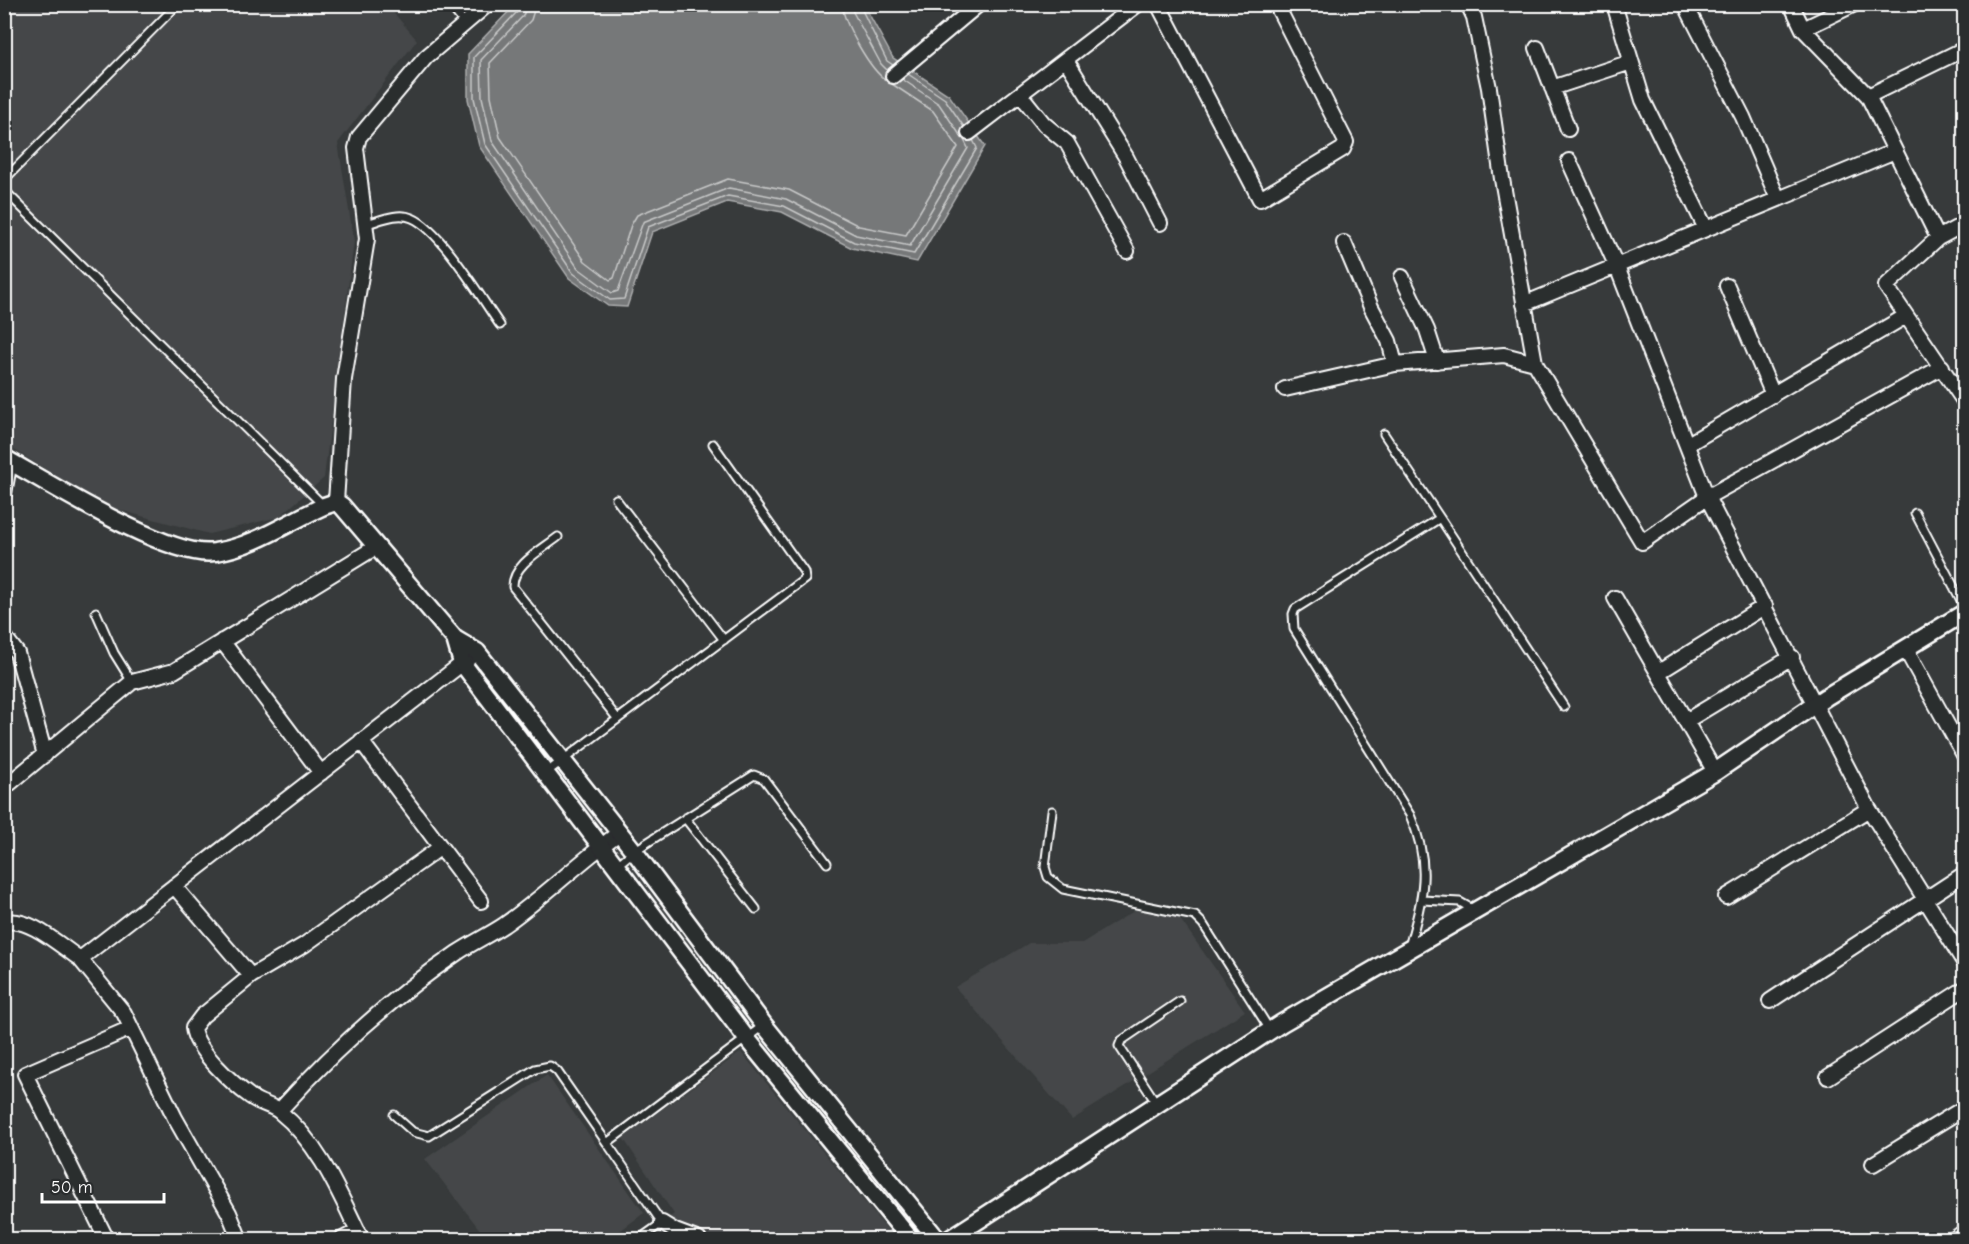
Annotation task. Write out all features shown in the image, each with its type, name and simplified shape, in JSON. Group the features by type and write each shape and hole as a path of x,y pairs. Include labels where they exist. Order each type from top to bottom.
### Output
{"street":[{"path":"330,504 344,379 367,239 367,224 356,148 359,137 426,57 488,4"},
{"path":"893,76 979,4"},
{"path":"969,133 1138,4"},
{"path":"1158,4 1260,199 1343,148 1346,142 1276,4"},
{"path":"1468,4 1474,17 1489,88 1535,363 1642,542 1707,497 1942,367"},
{"path":"1614,4 1643,100 1706,229"},
{"path":"1685,4 1743,117 1778,199"},
{"path":"1791,4 1803,29 1868,96 1938,238"},
{"path":"1803,29 1856,4"},
{"path":"1537,48 1568,129"},
{"path":"1868,96 1965,49"},
{"path":"1066,60 1126,157 1160,223"},
{"path":"1552,88 1631,62"},
{"path":"1020,94 1044,124 1067,143 1127,251"},
{"path":"1524,304 1895,151"},
{"path":"1569,161 1617,267 1707,497 1817,704 1869,809 1965,962"},
{"path":"1965,224 1938,238 1886,286 1965,401"},
{"path":"1344,243 1371,307 1389,341 1395,364"},
{"path":"1402,277 1427,330 1437,361"},
{"path":"1727,286 1773,395"},
{"path":"1688,444 1906,316"},
{"path":"1285,389 1395,364 1504,355 1535,363"},
{"path":"4,493 7,460 121,523 182,549 212,553 251,543 330,504 342,506 455,639 477,652 634,851 764,1026 938,1239"},
{"path":"4,788 132,681 166,675 376,547"},
{"path":"1615,598 1715,772"},
{"path":"1659,672 1765,606"},
{"path":"948,1239 1270,1030 1715,772 1817,704 1965,613"},
{"path":"4,636 17,653 45,755"},
{"path":"455,639 462,663 547,772 747,1039 911,1239"},
{"path":"222,641 321,773"},
{"path":"1906,650 1965,756"},
{"path":"80,959 477,652"},
{"path":"1686,721 1792,657"},
{"path":"361,741 481,901"},
{"path":"1726,897 1869,809"},
{"path":"279,1111 321,1066 398,998 458,952 505,925 619,833"},
{"path":"341,1239 360,1235 320,1156 279,1111 251,1097 212,1062 193,1034 193,1028 197,1020 251,976 304,945 441,847"},
{"path":"1770,1001 1965,874"},
{"path":"174,886 251,976"},
{"path":"4,923 14,920 26,923 80,959 124,1013 175,1118 229,1213 240,1239"},
{"path":"1828,1077 1965,989"},
{"path":"107,1239 25,1074 131,1028"},
{"path":"1873,1164 1965,1108"},
{"path":"662,1223 675,1232 699,1239"},
{"path":"1953,1239 1965,1233"}],"lane":[{"path":"4,180 178,4"},
{"path":"449,4 465,24"},
{"path":"4,190 330,504"},
{"path":"367,224 398,216 412,218 430,232 457,263 500,325"},
{"path":"1384,434 1564,707"},
{"path":"547,772 617,718 804,582 806,575 713,444"},
{"path":"616,499 724,640"},
{"path":"1915,513 1965,606"},
{"path":"1408,949 1422,900 1425,877 1423,852 1410,815 1294,629 1292,621 1295,609 1440,518"},
{"path":"558,537 517,570 512,578 513,587 617,718"},
{"path":"96,612 114,653 132,681"},
{"path":"616,866 634,851 754,775 760,775 827,863"},
{"path":"1052,811 1045,867 1048,877 1054,884 1063,889 1195,916 1203,924 1270,1030"},
{"path":"685,818 756,909"},
{"path":"1422,900 1460,902 1475,910"},
{"path":"1157,1104 1119,1046 1120,1041 1180,1001"},
{"path":"607,1143 764,1026"},
{"path":"394,1115 413,1132 429,1136 535,1069 550,1066 557,1071 662,1223 638,1239"}],"shaded area":[{"path":"4,5 387,5 417,40 338,143 354,241 324,478 279,517 209,534 104,506 5,444"},
{"path":"1142,906 1180,919 1245,1011 1072,1120 955,987 1029,943 1082,943"},
{"path":"741,1052 895,1239 641,1239 674,1214 623,1138"},
{"path":"547,1075 644,1213 609,1239 487,1239 425,1159"}],"water":[{"path":"515,5 864,5 893,58 949,95 985,146 917,262 852,248 782,212 727,202 652,232 627,307 608,306 569,278 479,146 468,99 468,54"}]}
